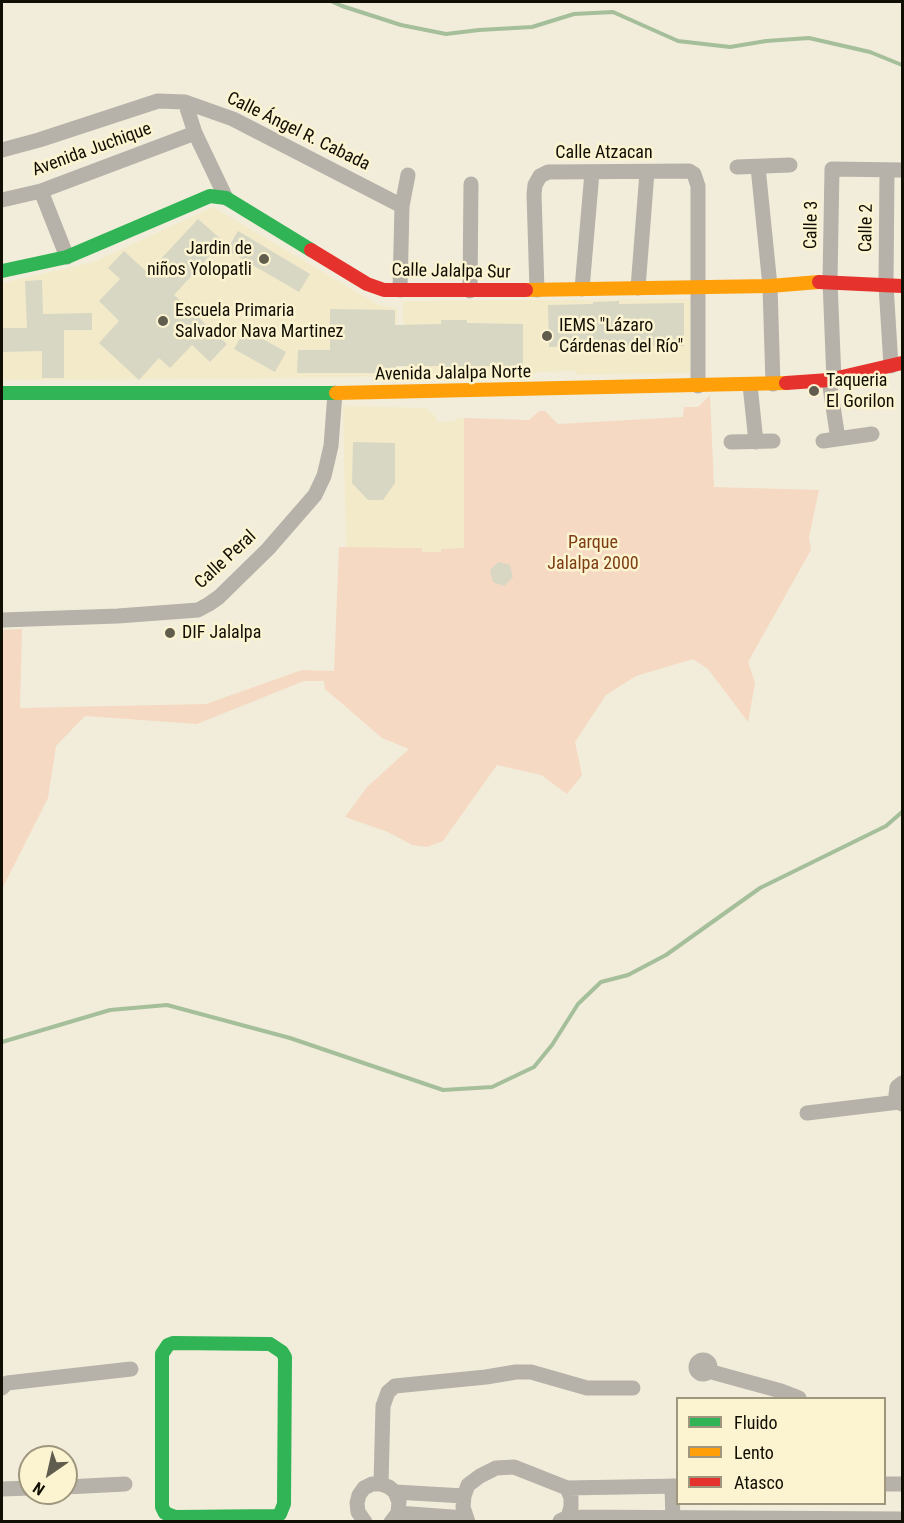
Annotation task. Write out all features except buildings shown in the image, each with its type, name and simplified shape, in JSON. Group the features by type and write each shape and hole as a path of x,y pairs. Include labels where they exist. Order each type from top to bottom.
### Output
{"street":[{"name":"Calle Ángel R. Cabada","path":"2,150 158,101 185,102 233,119 402,206"},
{"path":"185,102 195,133 226,198"},
{"name":"Avenida Juchique","path":"2,200 41,191 195,133"},
{"path":"737,167 790,165"},
{"path":"758,167 770,286 773,384"},
{"name":"Calle 3","path":"872,434 831,440 832,169 895,170"},
{"name":"Calle 2","path":"895,170 886,285 897,364"},
{"name":"Calle Atzacan","path":"537,290 534,194 535,185 540,176 548,172 689,171 694,174 698,186 698,287"},
{"path":"582,289 592,172"},
{"path":"638,288 647,172"},
{"path":"400,290 402,206 408,175"},
{"path":"470,291 471,184"},
{"path":"41,191 67,257"},
{"path":"2,271 67,257 210,196 226,198"},
{"name":"Calle Jalalpa Sur","path":"226,198 367,284 384,290 470,291 770,286 830,281 903,286"},
{"path":"698,287 698,386"},
{"name":"Avenida Jalalpa Norte","path":"2,393 335,393 750,386 831,380 897,364"},
{"path":"750,386 756,442"},
{"name":"Calle Peral","path":"2,620 118,616 198,610 209,604 268,549 315,495 324,476 332,446 335,393"},
{"path":"730,442 773,441"},
{"path":"807,1113 901,1103 896,1091 903,1083"},
{"path":"173,1343 270,1344 282,1352 285,1357 283,1509 276,1515 211,1519 176,1517 165,1513 162,1508 162,1354 168,1345 173,1343"},
{"path":"2,1388 7,1383 131,1369"},
{"path":"708,1371 796,1397"},
{"path":"381,1484 382,1406 388,1392 395,1386 531,1372 587,1388 633,1388"},
{"path":"365,1521 358,1512 357,1503 364,1488 372,1484 381,1484 395,1492 399,1502 395,1517 466,1520 463,1507 468,1485 496,1468 514,1467 567,1488 675,1486 674,1519"},
{"path":"78,1486 125,1484"},
{"path":"886,1484 903,1484"},
{"path":"2,1489 18,1488"},
{"path":"567,1488 571,1498 563,1519 903,1519"},
{"path":"395,1492 464,1496"}],"shaded area":[{"path":"213,207 377,304 397,309 398,376 2,380 2,283 94,262"},
{"name":"IEMS \"Lázaro Cárdenas del Río\"","path":"690,299 690,373 576,375 576,371 537,372 528,378 404,377 403,301"},
{"path":"343,406 427,408 436,417 437,422 464,418 464,549 422,552 421,548 346,547"}],"green space":[{"name":"Parque Jalalpa 2000","path":"710,395 714,487 819,490 809,537 811,550 748,662 755,683 748,722 708,669 693,659 636,676 606,695 575,742 582,775 567,794 541,775 497,765 443,841 427,847 412,845 388,832 345,817 367,787 409,749 382,738 325,689 324,681 304,681 197,724 85,716 56,746 48,798 2,889 2,630 22,629 20,708 206,704 302,670 334,671 339,547 422,548 422,552 441,552 441,549 464,548 464,418 529,420 539,411 545,411 558,424 683,417 684,407 698,407"}],"waterway":[{"path":"333,2 401,25 446,34 532,27 574,14 613,12 678,41 730,47 766,41 809,38 870,52 902,65"},
{"path":"2,1042 110,1010 167,1005 290,1038 443,1090 492,1087 534,1067 552,1045 578,1004 601,982 628,975 666,955 760,888 886,826 902,812"}],"traffic: fast":[{"path":"2,271 67,257 210,196 226,198 311,250"},
{"path":"2,393 336,393"},
{"path":"173,1343 270,1344 282,1352 285,1357 284,1504 280,1514 276,1516 175,1517 165,1513 162,1507 162,1354 168,1345 173,1343"}],"traffic: slow":[{"path":"526,290 770,286 819,282"},
{"path":"336,393 786,383"}],"traffic: jam":[{"path":"311,250 367,284 384,290 526,290"},
{"path":"819,282 902,286"},
{"path":"786,383 829,380 902,363"}],"place":[{"name":"Jardin de niños Yolopatli","path":"264,259"},
{"name":"Escuela Primaria Salvador Nava Martinez","path":"163,321"},
{"name":"IEMS \"Lázaro Cárdenas del Río\"","path":"547,336"},
{"name":"Taqueria El Gorilon","path":"814,391"},
{"name":"DIF Jalalpa","path":"170,633"}]}
